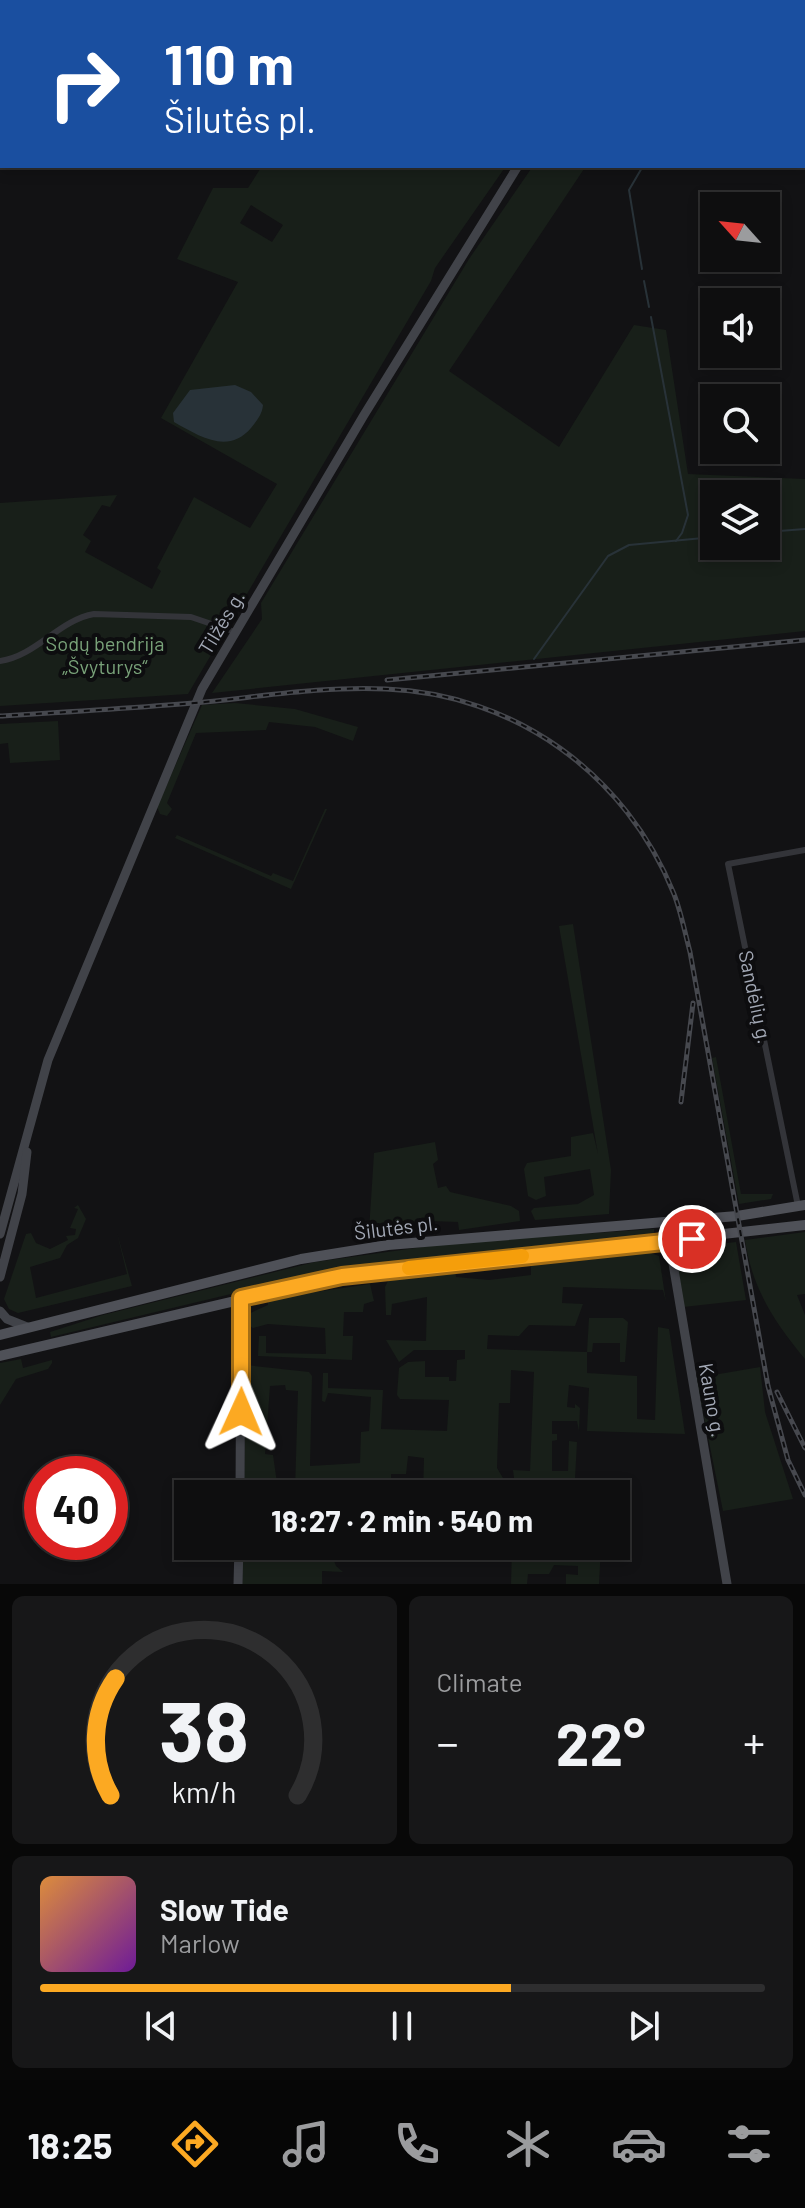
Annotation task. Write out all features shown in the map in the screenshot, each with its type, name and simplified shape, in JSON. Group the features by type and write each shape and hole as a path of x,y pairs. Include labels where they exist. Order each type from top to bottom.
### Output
{"main road":[{"name":"Tilžės g.","path":"0,1234 48,1060 198,698 517,168"},
{"name":"Tilžės g.","path":"0,1277 22,1194 28,1133"},
{"name":"Šilutės pl.","path":"0,1335 301,1259 457,1238 666,1222 802,1206"},
{"path":"0,1356 342,1276 803,1225 802,1206"},
{"name":"Kauno g.","path":"666,1222 727,1584"},
{"path":"240,1480 241,1298"},
{"path":"0,1311 7,1319 27,1327"},
{"path":"238,1584 239,1560"}],"street":[{"path":"0,661 17,657 79,618 94,614 191,617 235,632"},
{"name":"Sandėlių g.","path":"802,1206 728,864 805,850"}],"green space":[{"name":"Sodų bendrija „Švyturys“","path":"261,168 505,168 435,268 431,281 188,694 0,706 0,503 117,495 110,507 102,505 83,535 91,541 85,552 152,589 161,571 157,568 194,497 250,528 277,484 161,418 238,282 177,259 213,188 248,188","holes":["251,205 283,225 272,242 240,223"]},
{"path":"532,168 585,168 449,371 559,447 634,325 666,330 688,474 805,479 805,631 212,693 262,619 261,603 469,259"},
{"path":"235,703 295,709 358,727 353,741 315,727 269,722 266,730 196,733 167,803 172,809 167,816 160,814 157,807 202,705"},
{"path":"58,721 60,760 10,763 8,743 0,744 0,724"},
{"path":"325,809 291,889 175,838 177,835 271,876 273,873 293,881"},
{"path":"573,924 611,1170 609,1214 535,1220 531,1211 534,1208 578,1204 594,1195 590,1169 544,1177 546,1196 536,1200 528,1196 524,1169 527,1163 571,1156 571,1137 593,1133 598,1154 559,926"},
{"path":"716,1057 741,1194 773,1194 771,1199 739,1204 712,1058"},
{"path":"435,1142 438,1160 433,1164 438,1188 446,1186 450,1192 511,1206 519,1211 520,1221 459,1230 458,1222 430,1221 369,1231 374,1153"},
{"path":"78,1205 86,1219 78,1238 67,1245 60,1258 30,1267 36,1298 127,1274 117,1233 132,1286 18,1313 9,1309 4,1299 26,1234 31,1233 36,1243 50,1249 68,1240 66,1236 75,1235 76,1229 70,1228 78,1209 74,1208"},
{"path":"654,1229 654,1234 319,1273 51,1337 50,1332 103,1315 315,1262 459,1242"},
{"path":"805,1232 805,1294 797,1295 805,1315 805,1359 766,1304 753,1274 745,1240"},
{"path":"736,1242 746,1300 683,1307 675,1254 681,1248"},
{"path":"650,1253 659,1256 666,1302 663,1290 563,1287 562,1303 583,1304 575,1326 529,1325 519,1336 488,1335 487,1349 587,1352 587,1373 637,1376 637,1419 655,1420 658,1327 669,1329 685,1434 587,1431 589,1388 569,1385 567,1407 575,1408 575,1404 580,1408 579,1431 577,1421 552,1421 552,1434 557,1434 557,1440 552,1441 552,1471 568,1471 569,1441 577,1442 575,1479 514,1478 513,1470 530,1471 534,1372 511,1370 510,1403 499,1403 497,1468 504,1480 423,1480 424,1458 408,1456 406,1474 391,1474 391,1480 295,1480 298,1391 286,1390 285,1385 270,1386 265,1454 273,1455 277,1480 244,1480 246,1365 309,1372 312,1376 310,1466 360,1463 361,1432 369,1431 371,1397 328,1393 325,1402 322,1401 323,1373 328,1373 328,1388 383,1390 381,1429 447,1431 449,1400 400,1399 397,1395 399,1368 408,1362 425,1361 425,1377 449,1377 449,1381 456,1381 457,1360 465,1359 465,1350 414,1350 399,1362 386,1340 426,1341 427,1297 392,1304 391,1315 386,1315 385,1287 390,1277 455,1269 456,1277 489,1280 531,1275 531,1266"},
{"path":"370,1284 374,1301 364,1304 363,1312 344,1312 343,1336 353,1336 352,1360 258,1356 259,1336 266,1336 266,1353 326,1354 325,1328 268,1324 253,1328 246,1323 246,1315 268,1305 268,1299"},
{"path":"589,1318 623,1318 628,1322 625,1362 620,1362 620,1343 593,1343 592,1352 587,1352"},
{"path":"21,1359 23,1368 52,1360 52,1363 48,1369 16,1379 0,1405 0,1363"},
{"path":"760,1367 765,1412 793,1499 723,1511 696,1378"},
{"path":"243,1560 334,1560 343,1572 322,1571 322,1584 242,1584"},
{"path":"512,1560 600,1560 599,1584 566,1584 566,1574 578,1575 578,1566 554,1565 549,1574 528,1574 527,1584 511,1584"}],"shaded area":[{"path":"235,385 251,392 263,405 257,420 242,436 223,442 213,440 174,422 173,413 190,390"}],"waterway":[{"path":"642,168 629,190 642,269"},
{"path":"644,281 649,307"},
{"path":"651,317 688,515 676,541"},
{"path":"780,531 805,529"},
{"path":"534,659 608,556 629,545 700,538"}],"railway":[{"path":"387,680 805,640"},
{"path":"0,716 179,704 318,690 386,689 433,694 479,706 521,724 560,748 596,778 627,812 653,851 679,908 690,952 768,1386 788,1460 805,1495"},
{"path":"681,1102 693,1003"},
{"path":"777,1392 805,1448"}],"slow traffic":[{"path":"409,1268 522,1256"}],"route":[{"path":"241,1412 241,1298 342,1276 692,1239"}]}
